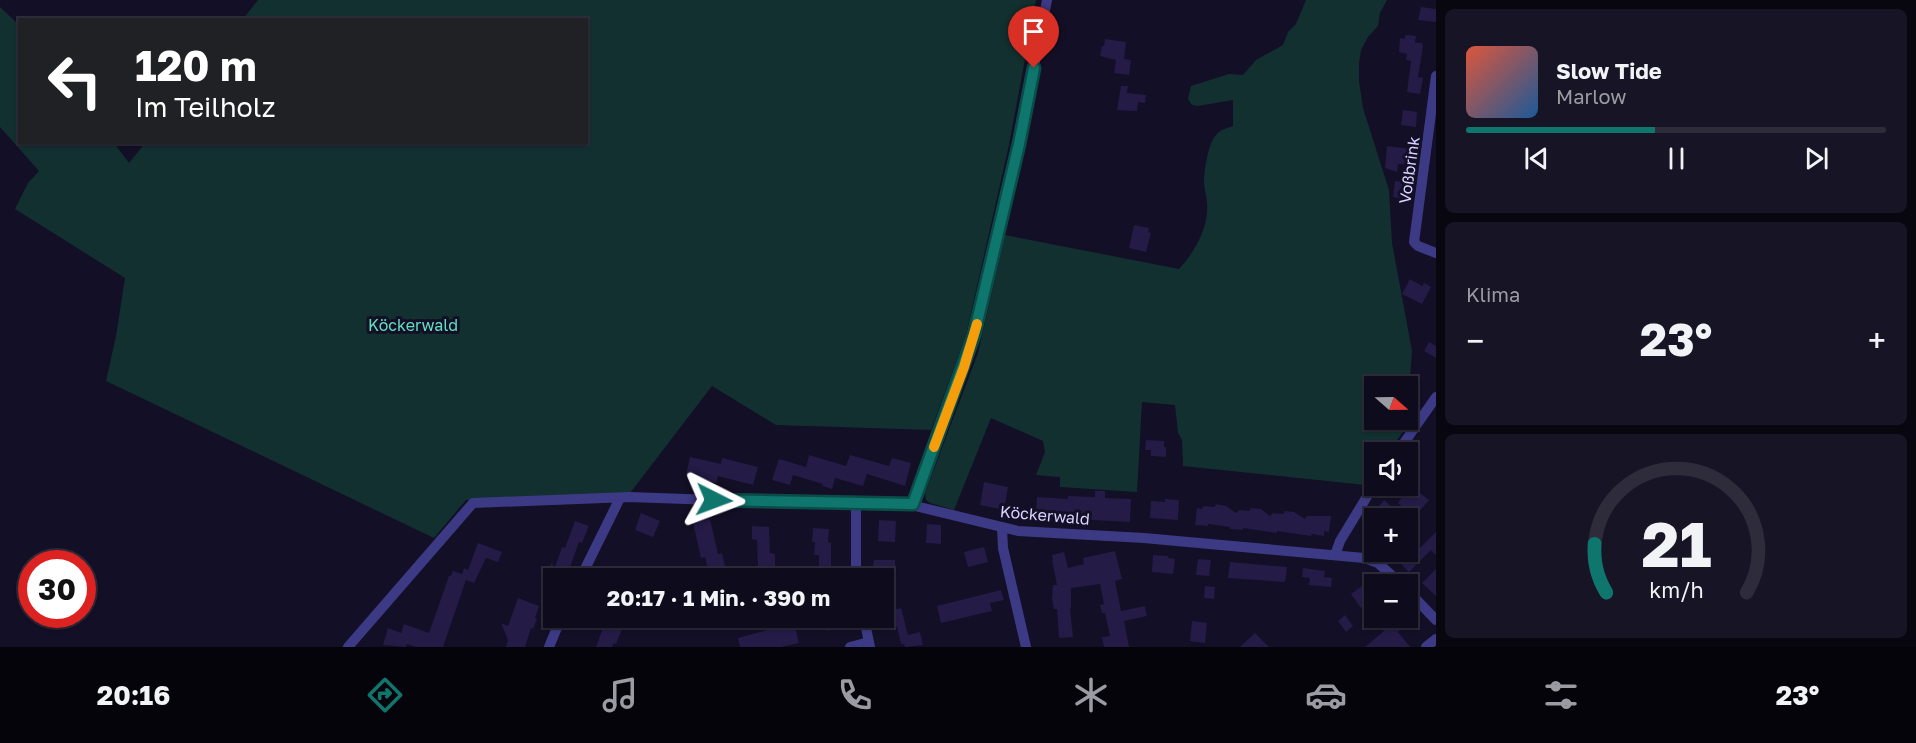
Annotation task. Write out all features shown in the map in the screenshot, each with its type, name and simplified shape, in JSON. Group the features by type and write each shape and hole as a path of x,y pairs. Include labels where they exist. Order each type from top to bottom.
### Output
{"street":[{"path":"913,504 974,335 1019,144 1047,0"},
{"name":"Voßbrink","path":"1436,76 1414,242 1436,253"},
{"path":"1405,442 1435,402"},
{"path":"1335,555 1340,541 1367,496"},
{"path":"585,568 620,498"},
{"name":"Köckerwald","path":"348,647 473,503 620,498 913,504 1018,531 1144,538 1335,555 1372,560 1390,574"},
{"path":"856,504 856,568"},
{"path":"1002,528 1003,548 1026,647"},
{"path":"1418,601 1436,620"},
{"path":"549,647 557,628"},
{"path":"850,647 870,645 866,628"},
{"path":"1426,647 1436,639"}],"green space":[{"name":"Köckerwald","path":"258,0 1036,0 1009,145 966,335 931,430 776,425 712,386 627,497 466,500 434,538 106,381 125,278 15,209 28,183 39,171 0,127 0,7 18,24 18,144 115,144 129,163 144,144 588,144 588,18 244,18"},
{"path":"1306,0 1387,0 1380,13 1378,26 1368,37 1361,50 1359,81 1363,108 1389,190 1392,243 1412,351 1410,376 1364,376 1364,430 1404,430 1396,442 1364,442 1364,485 1183,466 1182,440 1178,433 1175,405 1142,402 1137,492 1060,487 1060,477 1036,475 1045,452 1043,441 991,418 954,510 926,500 925,493 978,353 1005,235 1179,269 1194,250 1204,227 1207,200 1204,178 1211,143 1219,132 1233,126 1233,100 1192,105 1188,99 1191,86 1229,74 1243,75 1256,60 1283,45 1288,32 1296,24"}],"building":[{"path":"1421,7 1436,9 1436,22 1418,20"},
{"path":"1405,35 1416,36 1415,43 1422,43 1423,46 1418,77 1423,78 1420,94 1407,92 1411,61 1406,60 1407,54 1399,52 1400,38 1405,39"},
{"path":"1105,39 1126,42 1124,59 1131,60 1129,75 1114,73 1116,60 1100,56"},
{"path":"1121,86 1128,86 1127,93 1146,95 1145,103 1138,102 1137,111 1117,110"},
{"path":"1403,110 1417,112 1416,127 1401,125"},
{"path":"1387,146 1411,149 1411,165 1398,164 1397,172 1385,168"},
{"path":"1395,181 1408,183 1408,199 1393,197"},
{"path":"1134,225 1149,228 1148,232 1151,233 1146,252 1129,248"},
{"path":"1410,279 1422,286 1424,283 1431,287 1422,304 1402,294"},
{"path":"1429,342 1436,346 1436,358 1424,351"},
{"path":"1146,440 1164,441 1166,457 1151,456 1151,450 1145,450"},
{"path":"809,455 846,466 850,455 889,466 892,458 911,463 905,486 867,474 863,486 835,478 832,489 793,475 790,485 772,480 779,459 806,467"},
{"path":"690,457 721,464 722,458 758,467 753,485 718,476 716,483 686,475"},
{"path":"984,482 1008,487 1004,510 980,505"},
{"path":"1095,491 1105,491 1105,498 1131,499 1130,522 1036,517 1037,497 1068,499 1068,496 1095,497"},
{"path":"1418,492 1429,500 1418,513 1418,508 1404,508 1398,503 1402,497 1418,496"},
{"path":"1165,499 1179,500 1178,520 1150,518 1151,501 1165,502"},
{"path":"1384,500 1392,507 1391,508 1377,508"},
{"path":"1216,504 1226,506 1236,513 1239,510 1249,511 1251,508 1261,509 1270,516 1273,513 1283,514 1285,511 1294,512 1305,519 1307,516 1331,516 1329,532 1324,531 1324,536 1312,534 1311,536 1243,528 1243,530 1230,529 1230,527 1208,524 1208,526 1195,525 1197,508 1214,507"},
{"path":"641,513 660,521 653,537 635,530"},
{"path":"710,519 718,554 722,553 725,568 708,568 705,557 701,558 693,523"},
{"path":"879,520 896,521 895,542 878,541"},
{"path":"575,521 589,526 582,543 579,542 570,568 555,568 562,547 565,548"},
{"path":"927,524 941,525 941,544 926,543"},
{"path":"752,526 769,527 770,553 775,554 775,567 778,568 758,566 757,540 752,539"},
{"path":"813,528 829,529 831,568 819,568 819,555 814,555 815,542 812,542"},
{"path":"1436,532 1436,555 1431,550 1409,572 1399,562 1418,562 1418,550"},
{"path":"478,543 502,552 498,562 486,558 474,583 466,580 443,647 383,645 388,628 401,633 404,624 429,633 449,576 453,571 462,574 464,568 468,570"},
{"path":"984,547 988,562 968,567 964,552"},
{"path":"1115,551 1122,579 1115,581 1121,611 1145,606 1147,616 1124,621 1129,647 1104,647 1102,637 1110,636 1105,613 1102,613 1100,605 1104,604 1100,584 1071,588 1070,608 1073,637 1059,638 1057,609 1054,609 1052,599 1053,585 1057,585 1052,555 1064,552 1068,568 1084,564 1083,558"},
{"path":"1153,555 1175,559 1173,574 1152,572"},
{"path":"1198,559 1211,560 1209,576 1196,575"},
{"path":"874,560 895,560 895,575 894,568 873,568"},
{"path":"1230,562 1287,567 1285,582 1228,578"},
{"path":"1303,568 1325,571 1324,577 1332,578 1331,587 1309,585 1310,578 1302,577"},
{"path":"1436,569 1436,596 1422,583"},
{"path":"1364,584 1364,606 1361,608 1351,594"},
{"path":"1205,586 1215,587 1214,599 1204,598"},
{"path":"1001,590 1004,600 990,603 992,611 941,623 937,606"},
{"path":"518,598 539,606 535,618 537,619 533,629 531,628 525,647 506,647 508,640 501,623 508,626"},
{"path":"901,608 908,635 920,632 923,645 905,647 901,644 897,627 894,627 894,610"},
{"path":"1345,615 1353,626 1346,632 1338,621"},
{"path":"1192,621 1207,623 1205,643 1190,641"},
{"path":"603,628 622,629 616,644 614,643 612,647 596,647"},
{"path":"775,628 795,628 799,643 781,647 740,647 738,638"},
{"path":"1382,628 1403,628 1398,632 1410,647 1365,647 1384,631"},
{"path":"1255,633 1269,647 1240,647"}],"slow traffic":[{"path":"934,447 970,350 977,324"}],"route":[{"path":"714,500 913,504 974,335 1019,144 1034,68"}]}
